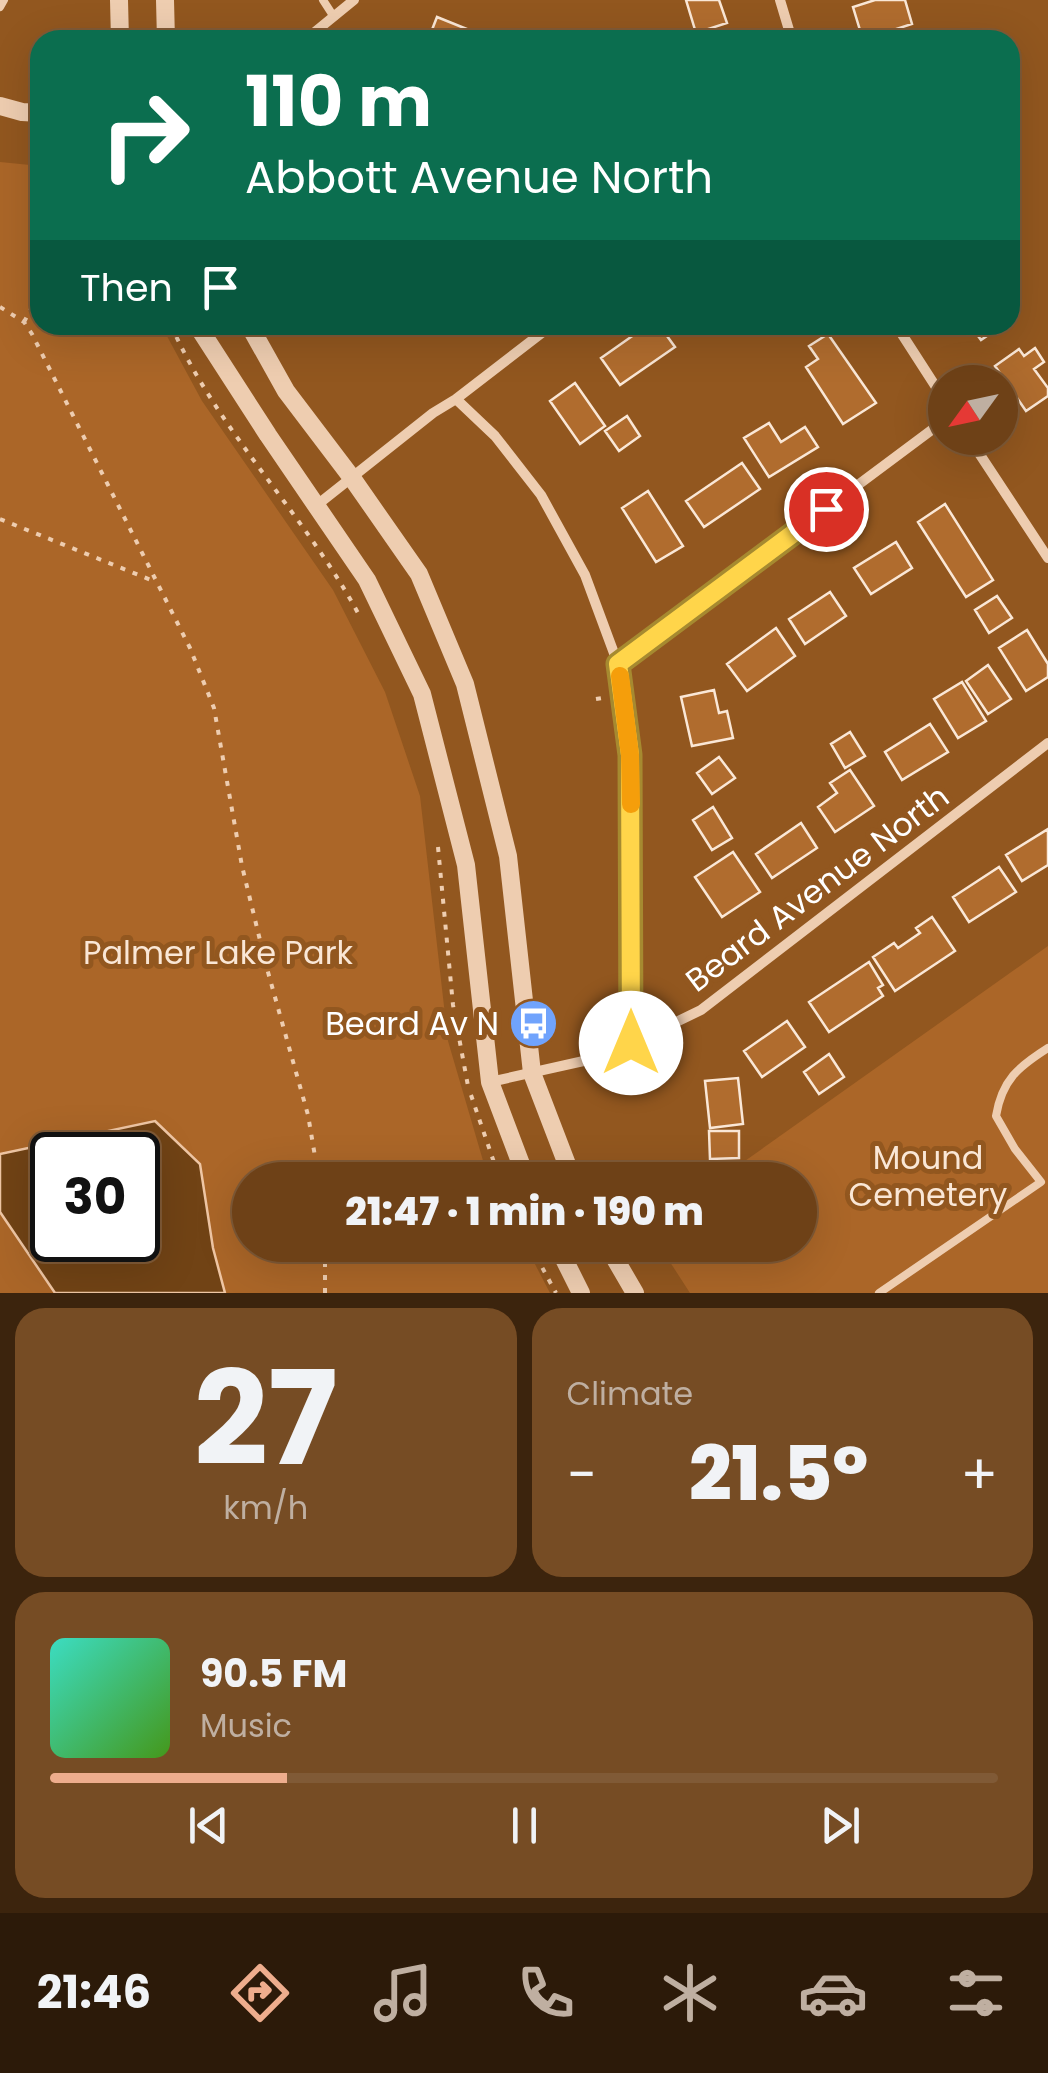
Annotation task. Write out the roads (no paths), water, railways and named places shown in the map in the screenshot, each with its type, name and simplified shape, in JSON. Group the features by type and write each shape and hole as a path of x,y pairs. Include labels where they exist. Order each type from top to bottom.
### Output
{"street":[{"path":"118,0 120,30"},
{"path":"165,0 166,30"},
{"path":"324,30 354,0"},
{"path":"780,0 789,30"},
{"path":"0,106 30,112"},
{"path":"203,335 367,580 422,694 466,865 490,1082 520,1162"},
{"path":"255,335 286,391 420,574 465,684 508,856 532,1074 565,1162"},
{"path":"317,505 539,335"},
{"path":"903,335 928,374"},
{"path":"456,399 494,436 541,495 585,576 618,664 630,755 631,1043"},
{"path":"618,664 928,433"},
{"path":"980,455 1048,558"},
{"name":"Beard Avenue North","path":"490,1082 606,1056 701,1010 1048,744"},
{"path":"566,1262 581,1293"},
{"path":"617,1262 634,1293"}],"lane":[{"path":"0,7 4,0"},
{"path":"324,0 334,17"},
{"path":"1048,1048 1022,1065 1011,1079 1000,1094 996,1116 1048,1192"},
{"path":"878,1293 1042,1182"}],"place":[{"name":"Beard Av N","path":"534,1023"}],"park label":[{"name":"Palmer Lake Park","path":"218,952"},
{"name":"Mound Cemetery","path":"928,1176"}]}
